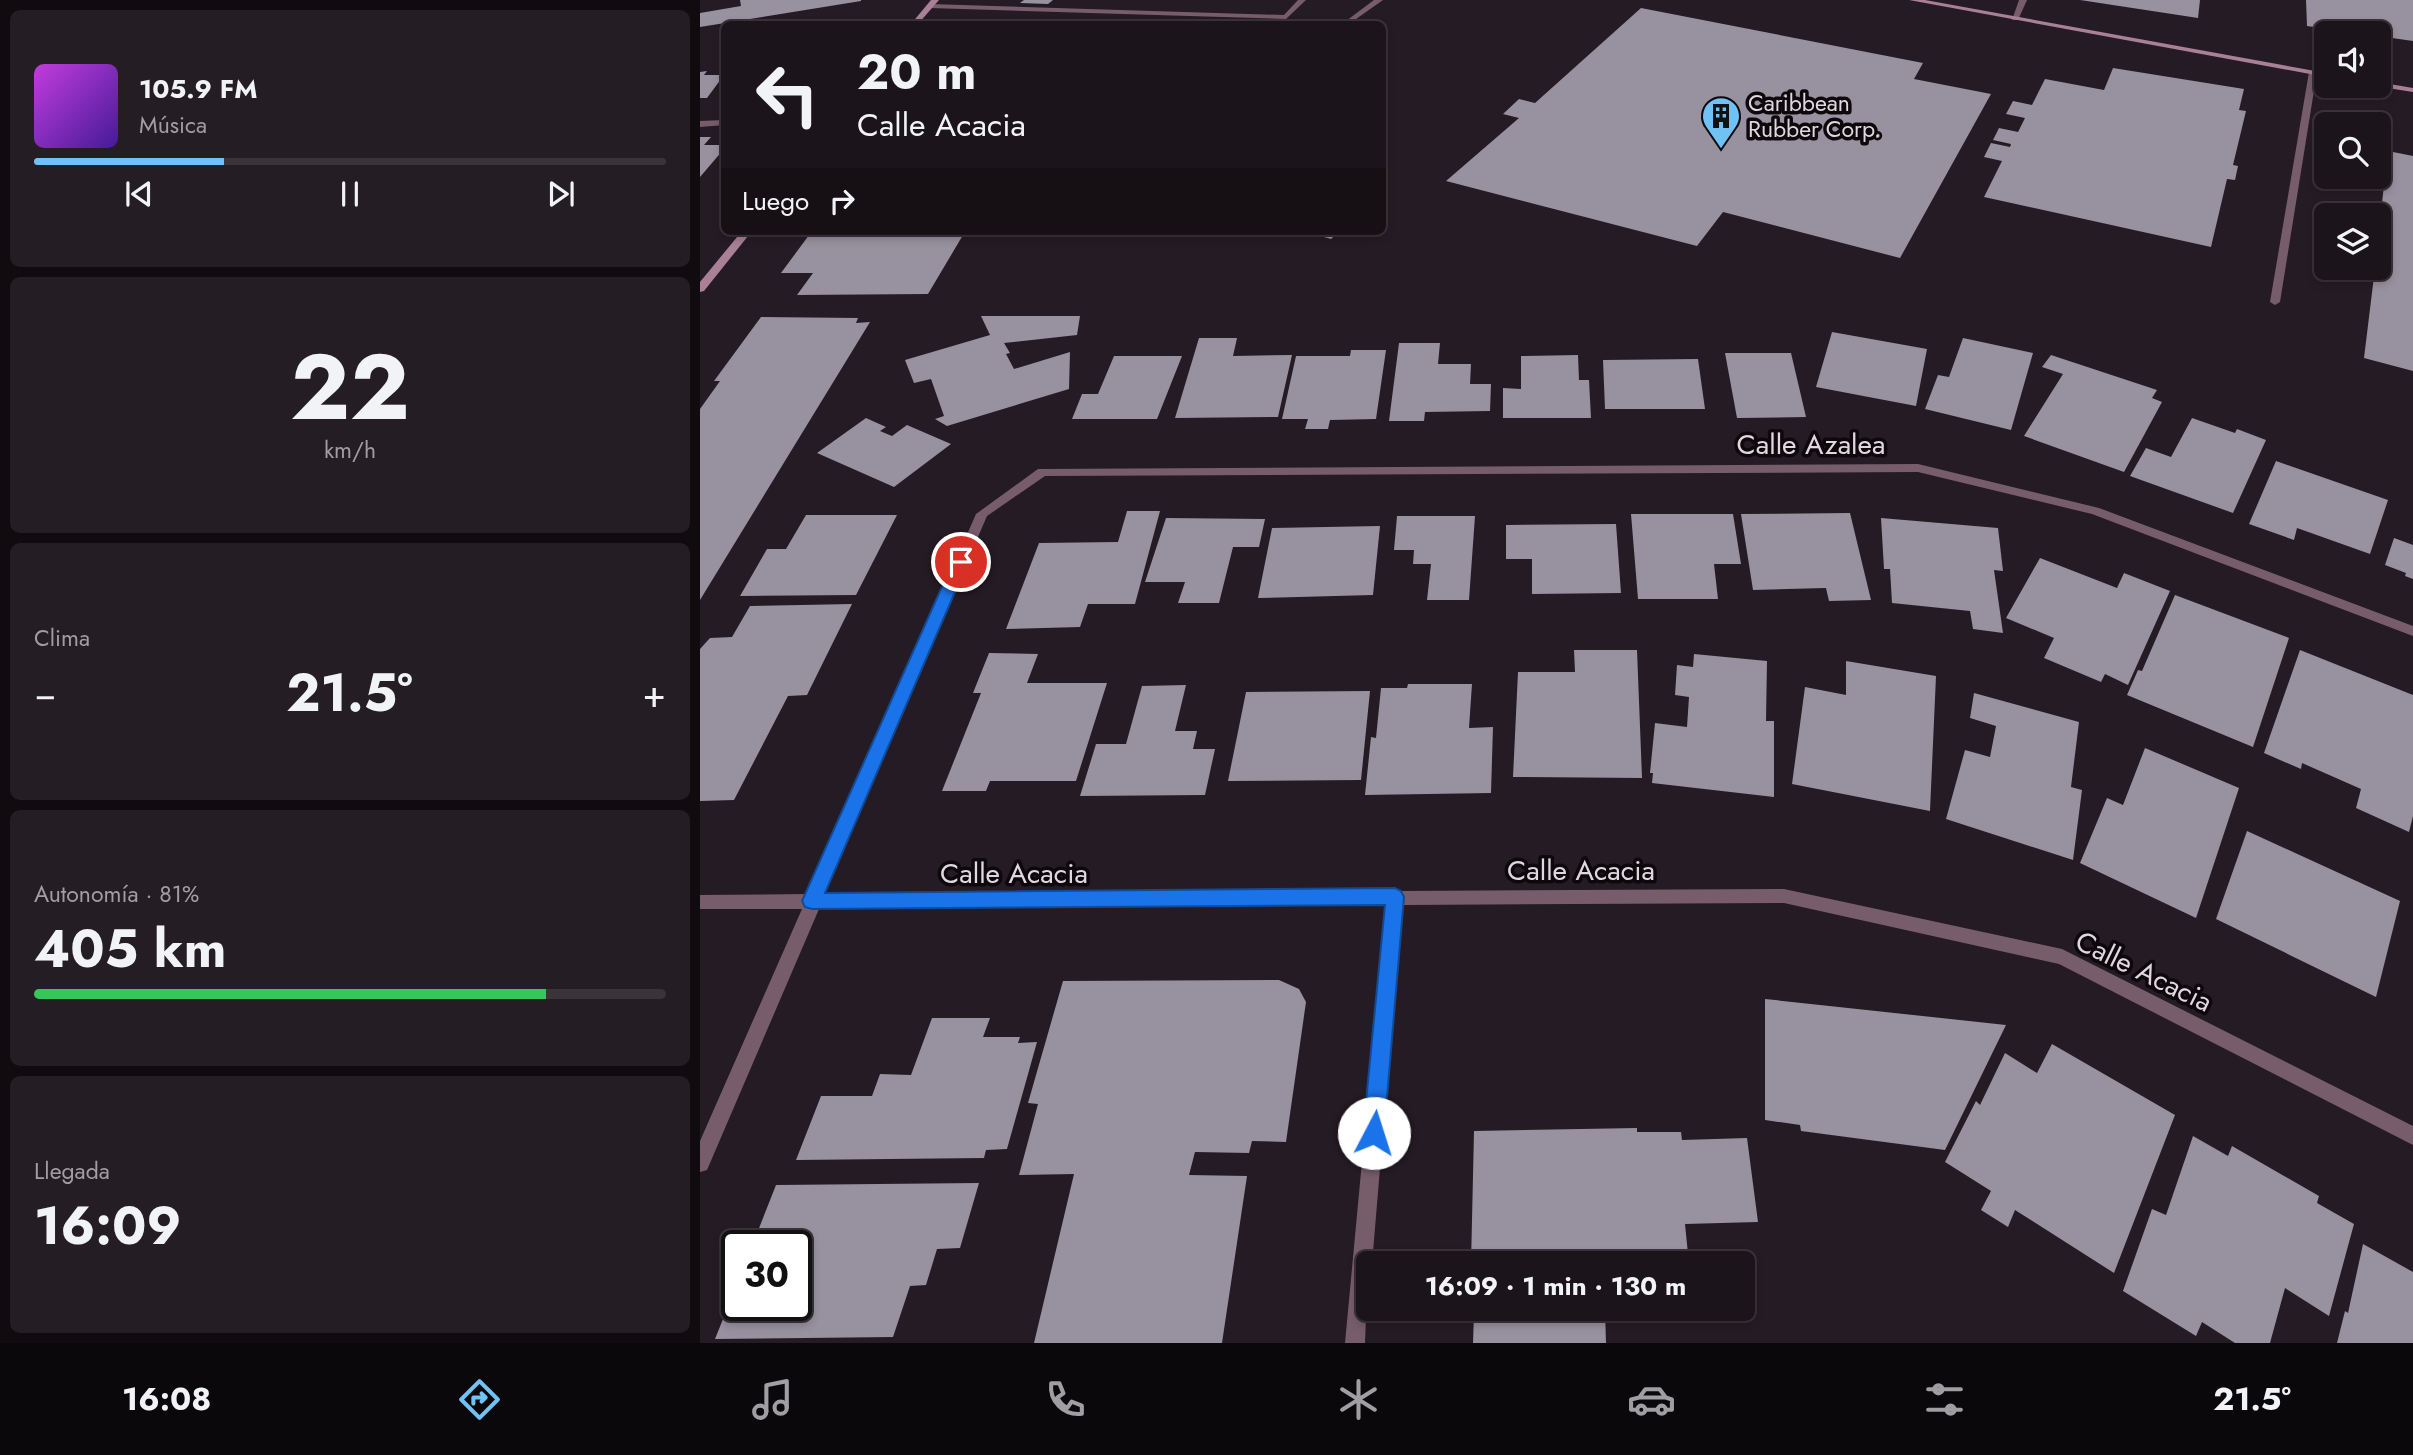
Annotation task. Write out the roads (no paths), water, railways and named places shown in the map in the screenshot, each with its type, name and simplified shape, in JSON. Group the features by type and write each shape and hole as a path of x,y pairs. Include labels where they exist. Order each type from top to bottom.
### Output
{"main road":[{"path":"1913,0 2313,72"},
{"path":"917,21 932,3"},
{"path":"2391,86 2413,90"},
{"path":"700,289 744,235"}],"street":[{"path":"932,3 1286,17 1302,0"},
{"path":"1349,21 1379,0"},
{"path":"2015,19 2022,0"},
{"path":"2275,302 2313,72"},
{"path":"700,124 721,123"},
{"name":"Calle Azalea","path":"700,1164 982,514 1042,472 1918,468 2095,511 2413,631"},
{"name":"Calle Acacia","path":"700,902 1784,896 2062,957 2413,1136"},
{"path":"1355,1343 1395,897"}],"place":[{"name":"Caribbean Rubber Corp.","path":"1721,150"}]}
